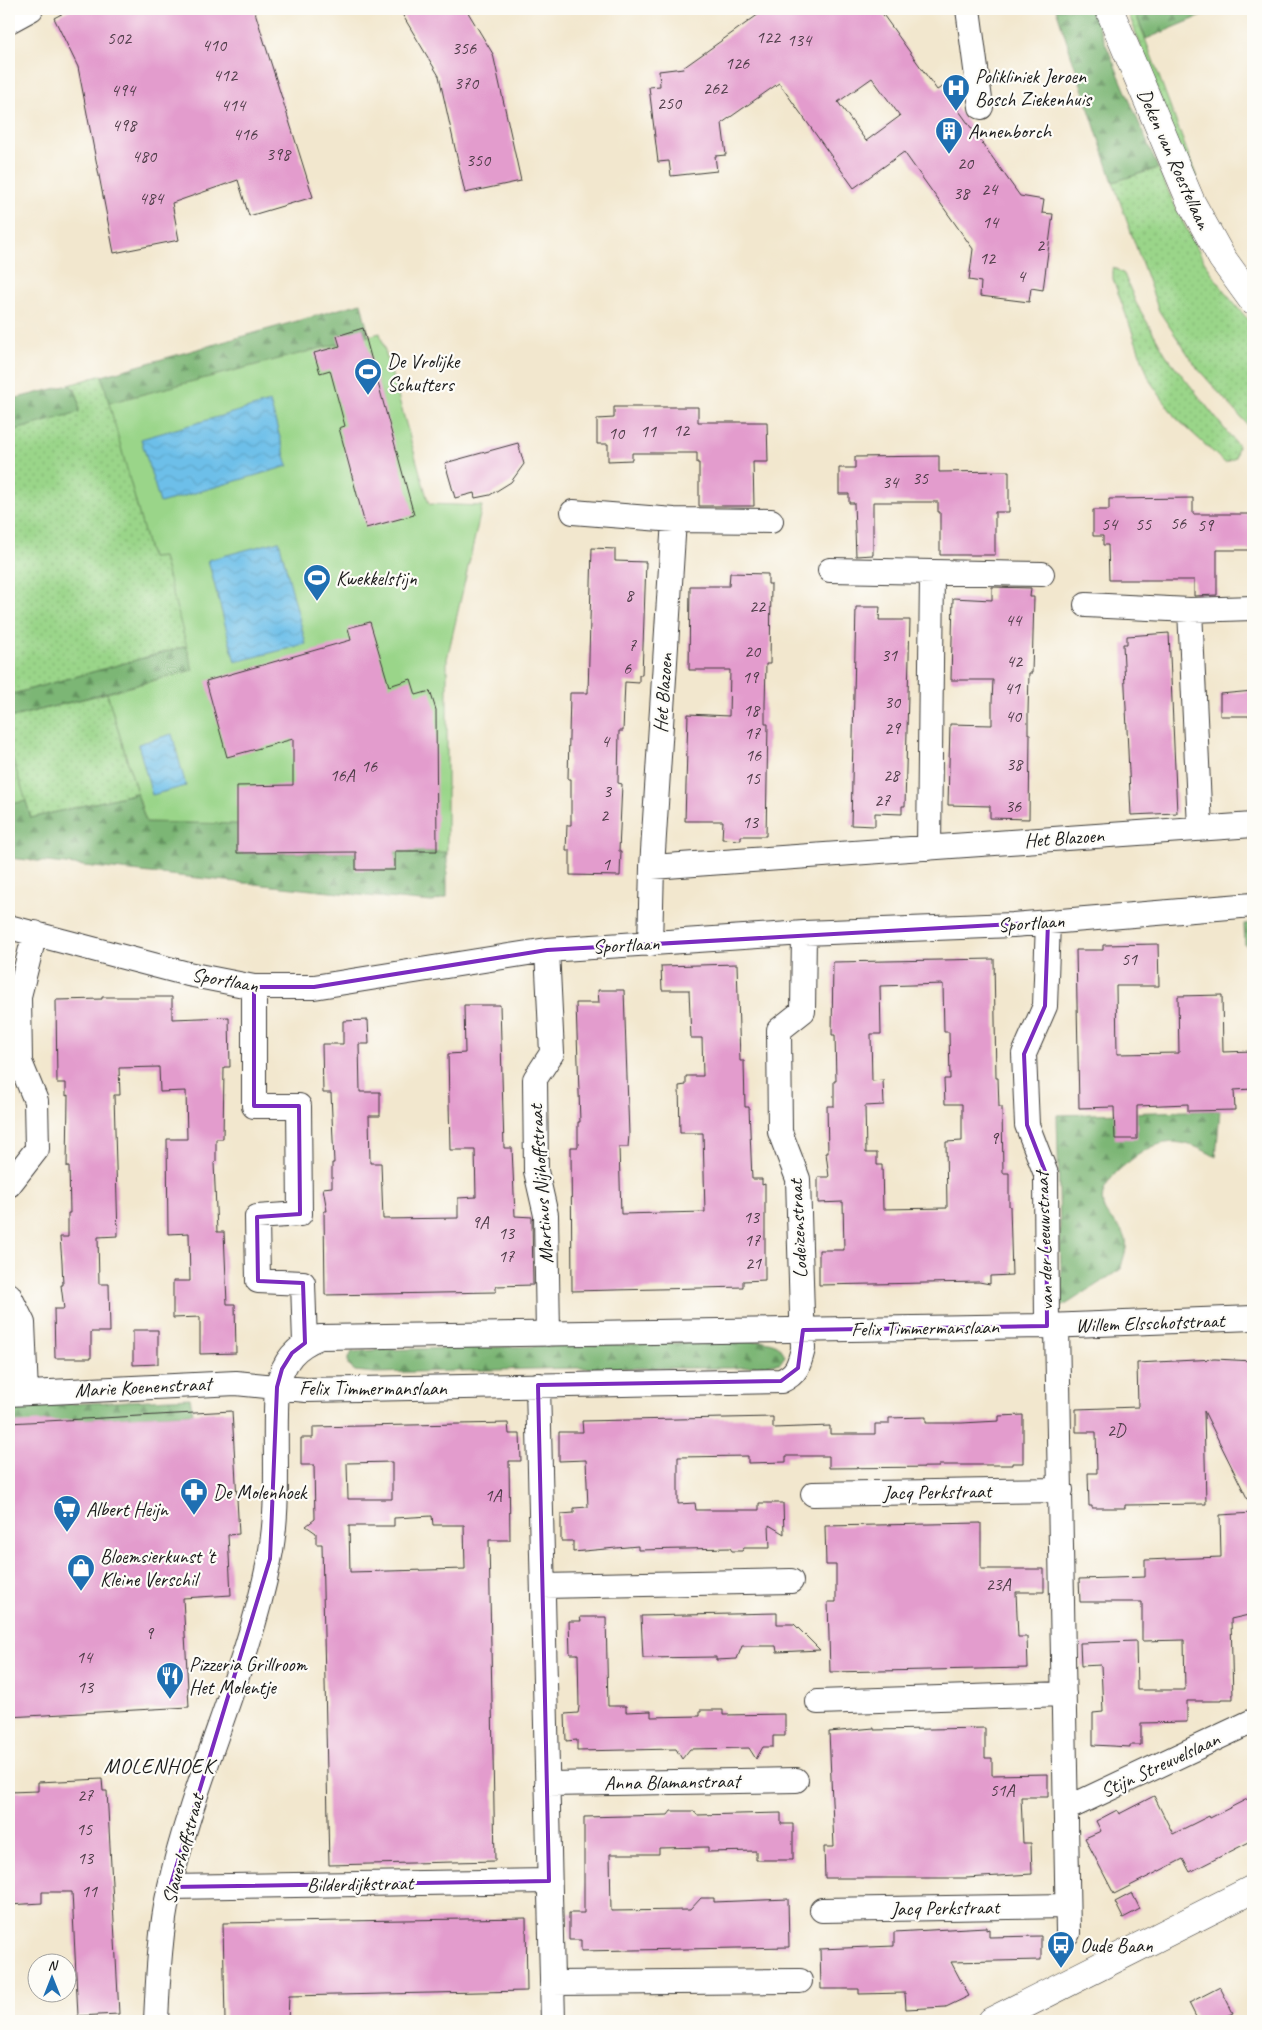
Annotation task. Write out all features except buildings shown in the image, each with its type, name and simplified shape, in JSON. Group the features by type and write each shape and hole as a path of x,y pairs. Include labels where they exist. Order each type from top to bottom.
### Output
{"main road":[{"name":"Deken van Roestellaan","path":"1109,9 1191,202 1222,258 1253,301"},
{"path":"992,2021 1253,1889"}],"street":[{"path":"9,20 31,9"},
{"path":"968,9 981,107"},
{"path":"573,512 674,520 771,521"},
{"name":"Het Blazoen","path":"650,944 652,867 674,520"},
{"path":"830,570 1042,574"},
{"path":"929,848 932,573"},
{"path":"1086,605 1190,610 1253,608"},
{"path":"1190,610 1200,828"},
{"name":"Het Blazoen","path":"652,867 1253,825"},
{"name":"Sportlaan","path":"9,927 188,974 254,987 314,987 547,950 804,933 1048,922 1253,905"},
{"name":"van der Leeuwstraat","path":"1048,922 1045,1006 1024,1054 1027,1125 1046,1174 1052,1326"},
{"path":"9,1186 37,1149 36,1101 20,1062 19,996 35,933"},
{"name":"Lodeizenstraat","path":"803,1330 798,1179 780,1132 779,1030 803,1011 804,933"},
{"name":"Martinus Nijhoffstraat","path":"547,950 552,1053 535,1079 536,1171 546,1215 548,1334"},
{"path":"254,987 254,1106 299,1106 300,1214 257,1216 258,1281 303,1283 306,1343"},
{"path":"9,1295 23,1323 17,1394"},
{"name":"Willem Elsschotstraat","path":"1052,1326 1253,1318"},
{"path":"1052,1326 1061,1490 1068,1933"},
{"name":"Felix Timmermanslaan","path":"803,1330 803,1349 798,1368 792,1376 781,1381 306,1390 277,1387 282,1369 292,1353 320,1336 1052,1326"},
{"name":"Marie Koenenstraat","path":"17,1394 236,1383 277,1387"},
{"path":"538,1385 552,2021"},
{"name":"Slauerhoffstraat","path":"156,2021 164,1924 170,1887 187,1825 256,1614 270,1559 275,1509 277,1387"},
{"name":"Jacq Perkstraat","path":"813,1494 1061,1490"},
{"path":"543,1586 791,1581"},
{"path":"818,1702 1064,1694"},
{"name":"Stijn Streuvelslaan","path":"1066,1810 1253,1721"},
{"name":"Anna Blamanstraat","path":"547,1784 796,1780"},
{"name":"Bilderdijkstraat","path":"170,1887 549,1881"},
{"name":"Jacq Perkstraat","path":"822,1910 1068,1906"},
{"path":"552,1983 800,1981"}],"highlighted area":[{"path":"1048,922 1045,1006 1024,1054 1027,1125 1046,1174 1047,1326 803,1330 798,1368 781,1381 538,1385 549,1881 170,1887 270,1559 277,1387 282,1369 292,1353 305,1343 303,1283 258,1281 257,1217 300,1214 299,1106 254,1106 254,987 314,987 547,950"}],"green space":[{"path":"1056,9 1091,9 1158,168 1113,182"},
{"path":"1127,9 1134,9 1197,178 1189,177"},
{"path":"1134,9 1218,9 1146,39"},
{"path":"1158,168 1198,251 1224,290 1253,324 1253,431 1198,369 1159,311 1113,182"},
{"path":"1113,267 1124,274 1136,303 1166,355 1238,446 1235,458 1225,463 1175,417 1150,381 1113,279"},
{"path":"361,303 369,336 109,403 102,376"},
{"name":"Kwekkelstijn","path":"380,333 429,504 482,506 447,659 447,852 241,853 241,824 146,822 107,693 193,670 163,557 151,558 109,403"},
{"path":"102,375 151,558 163,557 187,646 9,695 9,432 76,390 69,385"},
{"path":"69,385 75,390 78,397 79,412 9,432 9,400"},
{"path":"187,646 193,670 9,718 9,695"},
{"path":"107,693 137,793 31,818 9,748 9,718"},
{"path":"9,748 26,801 9,804"},
{"path":"137,793 146,822 241,824 241,853 447,852 447,897 432,902 387,898 9,858 9,804 26,801 31,818"},
{"path":"1253,923 1253,945 1245,945 1244,924"},
{"path":"1220,1110 1216,1157 1191,1145 1170,1142 1159,1144 1138,1155 1112,1177 1104,1190 1102,1202 1107,1214 1124,1234 1126,1240 1121,1269 1062,1307 1057,1115"},
{"path":"764,1341 782,1349 785,1356 780,1363 736,1368 575,1368 375,1373 355,1371 348,1365 348,1357 352,1352 375,1350"},
{"path":"190,1398 193,1413 9,1424 9,1407"}],"water":[{"path":"270,402 288,466 160,503 141,439"},
{"path":"279,541 306,644 235,662 208,560"},
{"path":"172,734 186,786 152,795 138,744"}],"place":[{"name":"Polikliniek Jeroen Bosch Ziekenhuis","path":"956,112"},
{"name":"Annenborch","path":"949,155"},
{"name":"De Vrolijke Schutters","path":"368,396"},
{"name":"Kwekkelstijn","path":"317,602"},
{"name":"De Molenhoek","path":"194,1516"},
{"name":"Albert Heijn","path":"67,1533"},
{"name":"Bloemsierkunst 't Kleine Verschil","path":"81,1592"},
{"name":"Pizzeria Grillroom Het Molentje","path":"170,1700"},
{"name":"Oude Baan","path":"1061,1969"}],"district":[{"name":"MOLENHOEK","path":"159,1766"}]}
